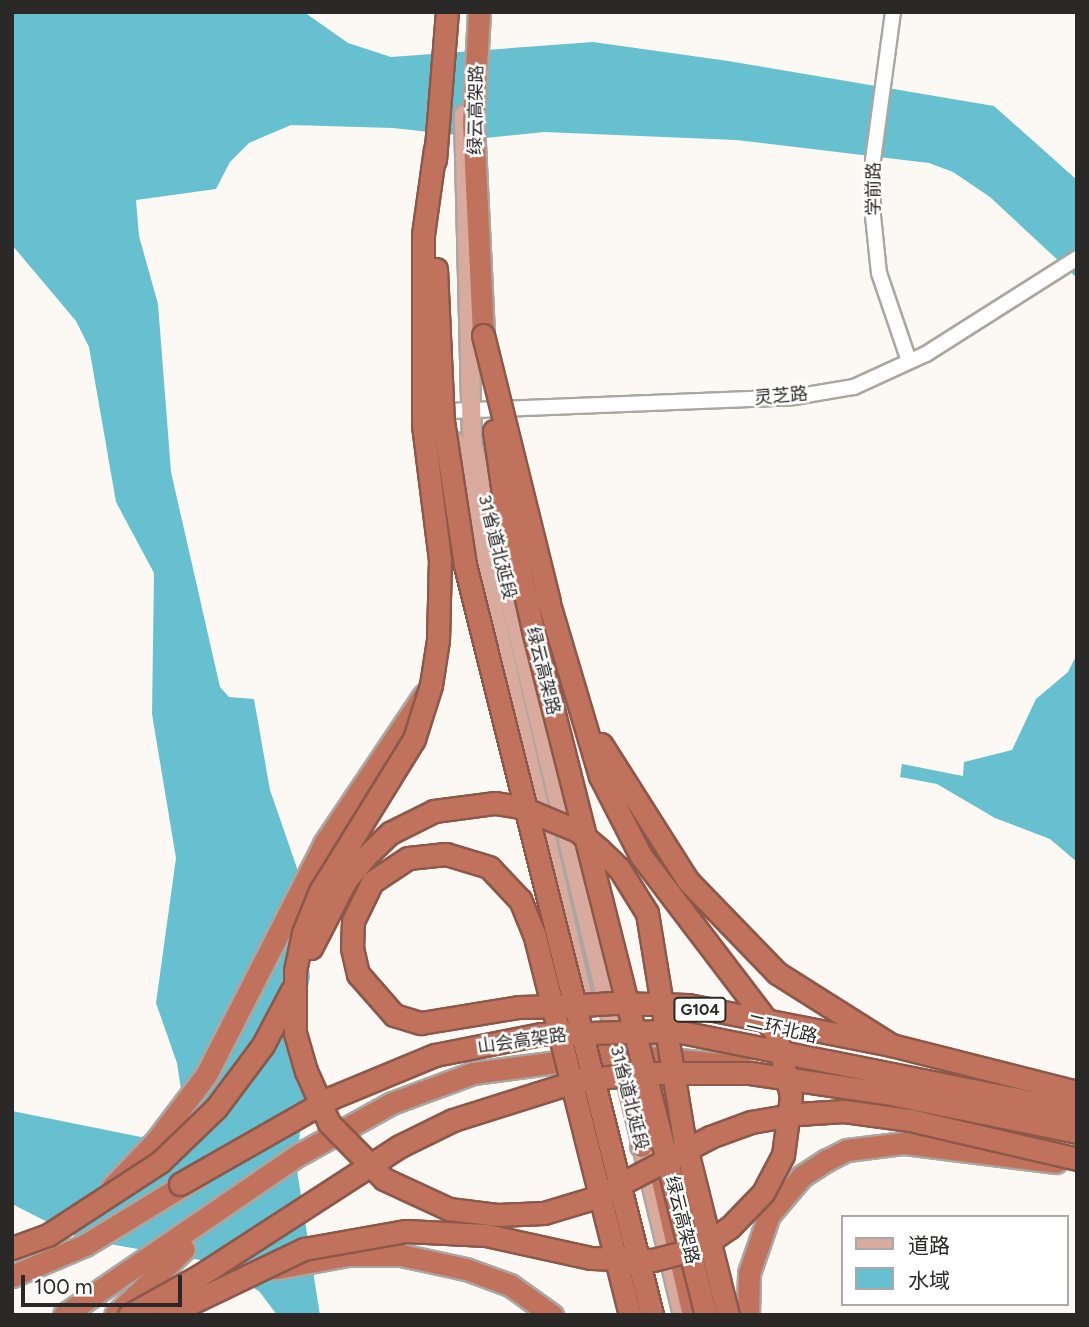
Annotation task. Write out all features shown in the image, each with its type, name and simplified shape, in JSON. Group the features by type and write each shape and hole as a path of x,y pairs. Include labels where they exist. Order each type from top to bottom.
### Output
{"highway":[{"name":"绿云高架路","path":"479,12 474,162 484,335 504,500 534,634 706,1315"},
{"name":"绿云高架路","path":"441,18 431,149 443,421 465,565 652,1315"},
{"path":"431,149 423,234 423,425 442,594 431,685 414,739 320,891 295,970 295,1033 315,1096 345,1143 384,1179 449,1209 497,1215 544,1213 594,1198 710,1138 751,1122 844,1111 910,1120 1077,1162"},
{"path":"166,1315 304,1249 406,1231 486,1235 591,1258 653,1260 699,1248 730,1227 763,1194 783,1155 791,1096 776,1032 641,856 600,776 545,590 484,335"},
{"path":"545,590 580,703 617,774 688,881 777,973 891,1045"},
{"path":"48,1235 121,1180 206,1075 324,844 431,685"},
{"path":"12,1248 48,1235 160,1162 216,1108 263,1045 346,880 390,833 434,811 495,803 548,816 578,831 619,868 647,913 684,1139 728,1315"},
{"path":"630,1315 560,1039 554,1012 550,999 534,933 520,900 489,867 446,853 408,858 372,882 353,921 352,948 358,974 394,1015 421,1023 519,1007 543,1007 555,1006 566,1006 613,1003 688,1005 891,1045 1077,1090"},
{"name":"二环北路","path":"12,1276 85,1245 329,1097 426,1053 598,1013 693,1008 1077,1090"},
{"name":"山会高架路","path":"12,1269 72,1245 331,1098 435,1055 541,1034 676,1031 1077,1111"},
{"path":"64,1315 298,1155 392,1102 473,1073 607,1054 779,1070 877,1089 1077,1142"},
{"path":"641,1146 643,1101 657,1079 685,1060"},
{"path":"129,1315 199,1276 400,1146 465,1116 580,1080 646,1073 750,1073 886,1093 1077,1132"},
{"path":"643,1101 693,1315"},
{"path":"748,1315 748,1273 769,1215 802,1176 847,1150 903,1143 1077,1162"},
{"path":"115,1315 154,1274 298,1155"},
{"path":"217,1292 293,1262 401,1255 466,1269 510,1286 552,1315"}],"main road":[{"name":"31省道北延段","path":"471,12 463,154 472,443 607,1054 641,1146 682,1315"},
{"path":"431,149 436,326 450,411 598,1013"},
{"path":"607,1054 660,1315"}],"street":[{"name":"学前路","path":"893,12 881,85 873,160 879,273 909,361"},
{"name":"灵芝路","path":"450,411 794,397 853,387 909,361 1077,258"}],"water":[{"path":"12,12 304,12 348,43 391,57 593,42 728,61 994,106 1077,180 1077,278 990,197 953,172 929,163 736,140 544,132 485,138 393,128 291,125 249,143 230,162 216,189 136,200 139,236 158,304 171,472 220,687 229,697 254,699 270,790 297,868 310,977 300,1026 307,1077 296,1164 320,1315 277,1315 259,1291 206,1261 81,1239 12,1204 12,1111 141,1137 152,1134 182,1096 177,1063 156,1003 176,858 152,714 154,573 116,502 89,347 76,321 12,245"},
{"path":"1077,654 1077,862 1050,839 995,818 937,784 900,777 902,764 963,776 964,762 1012,750 1036,699 1068,672"}]}
